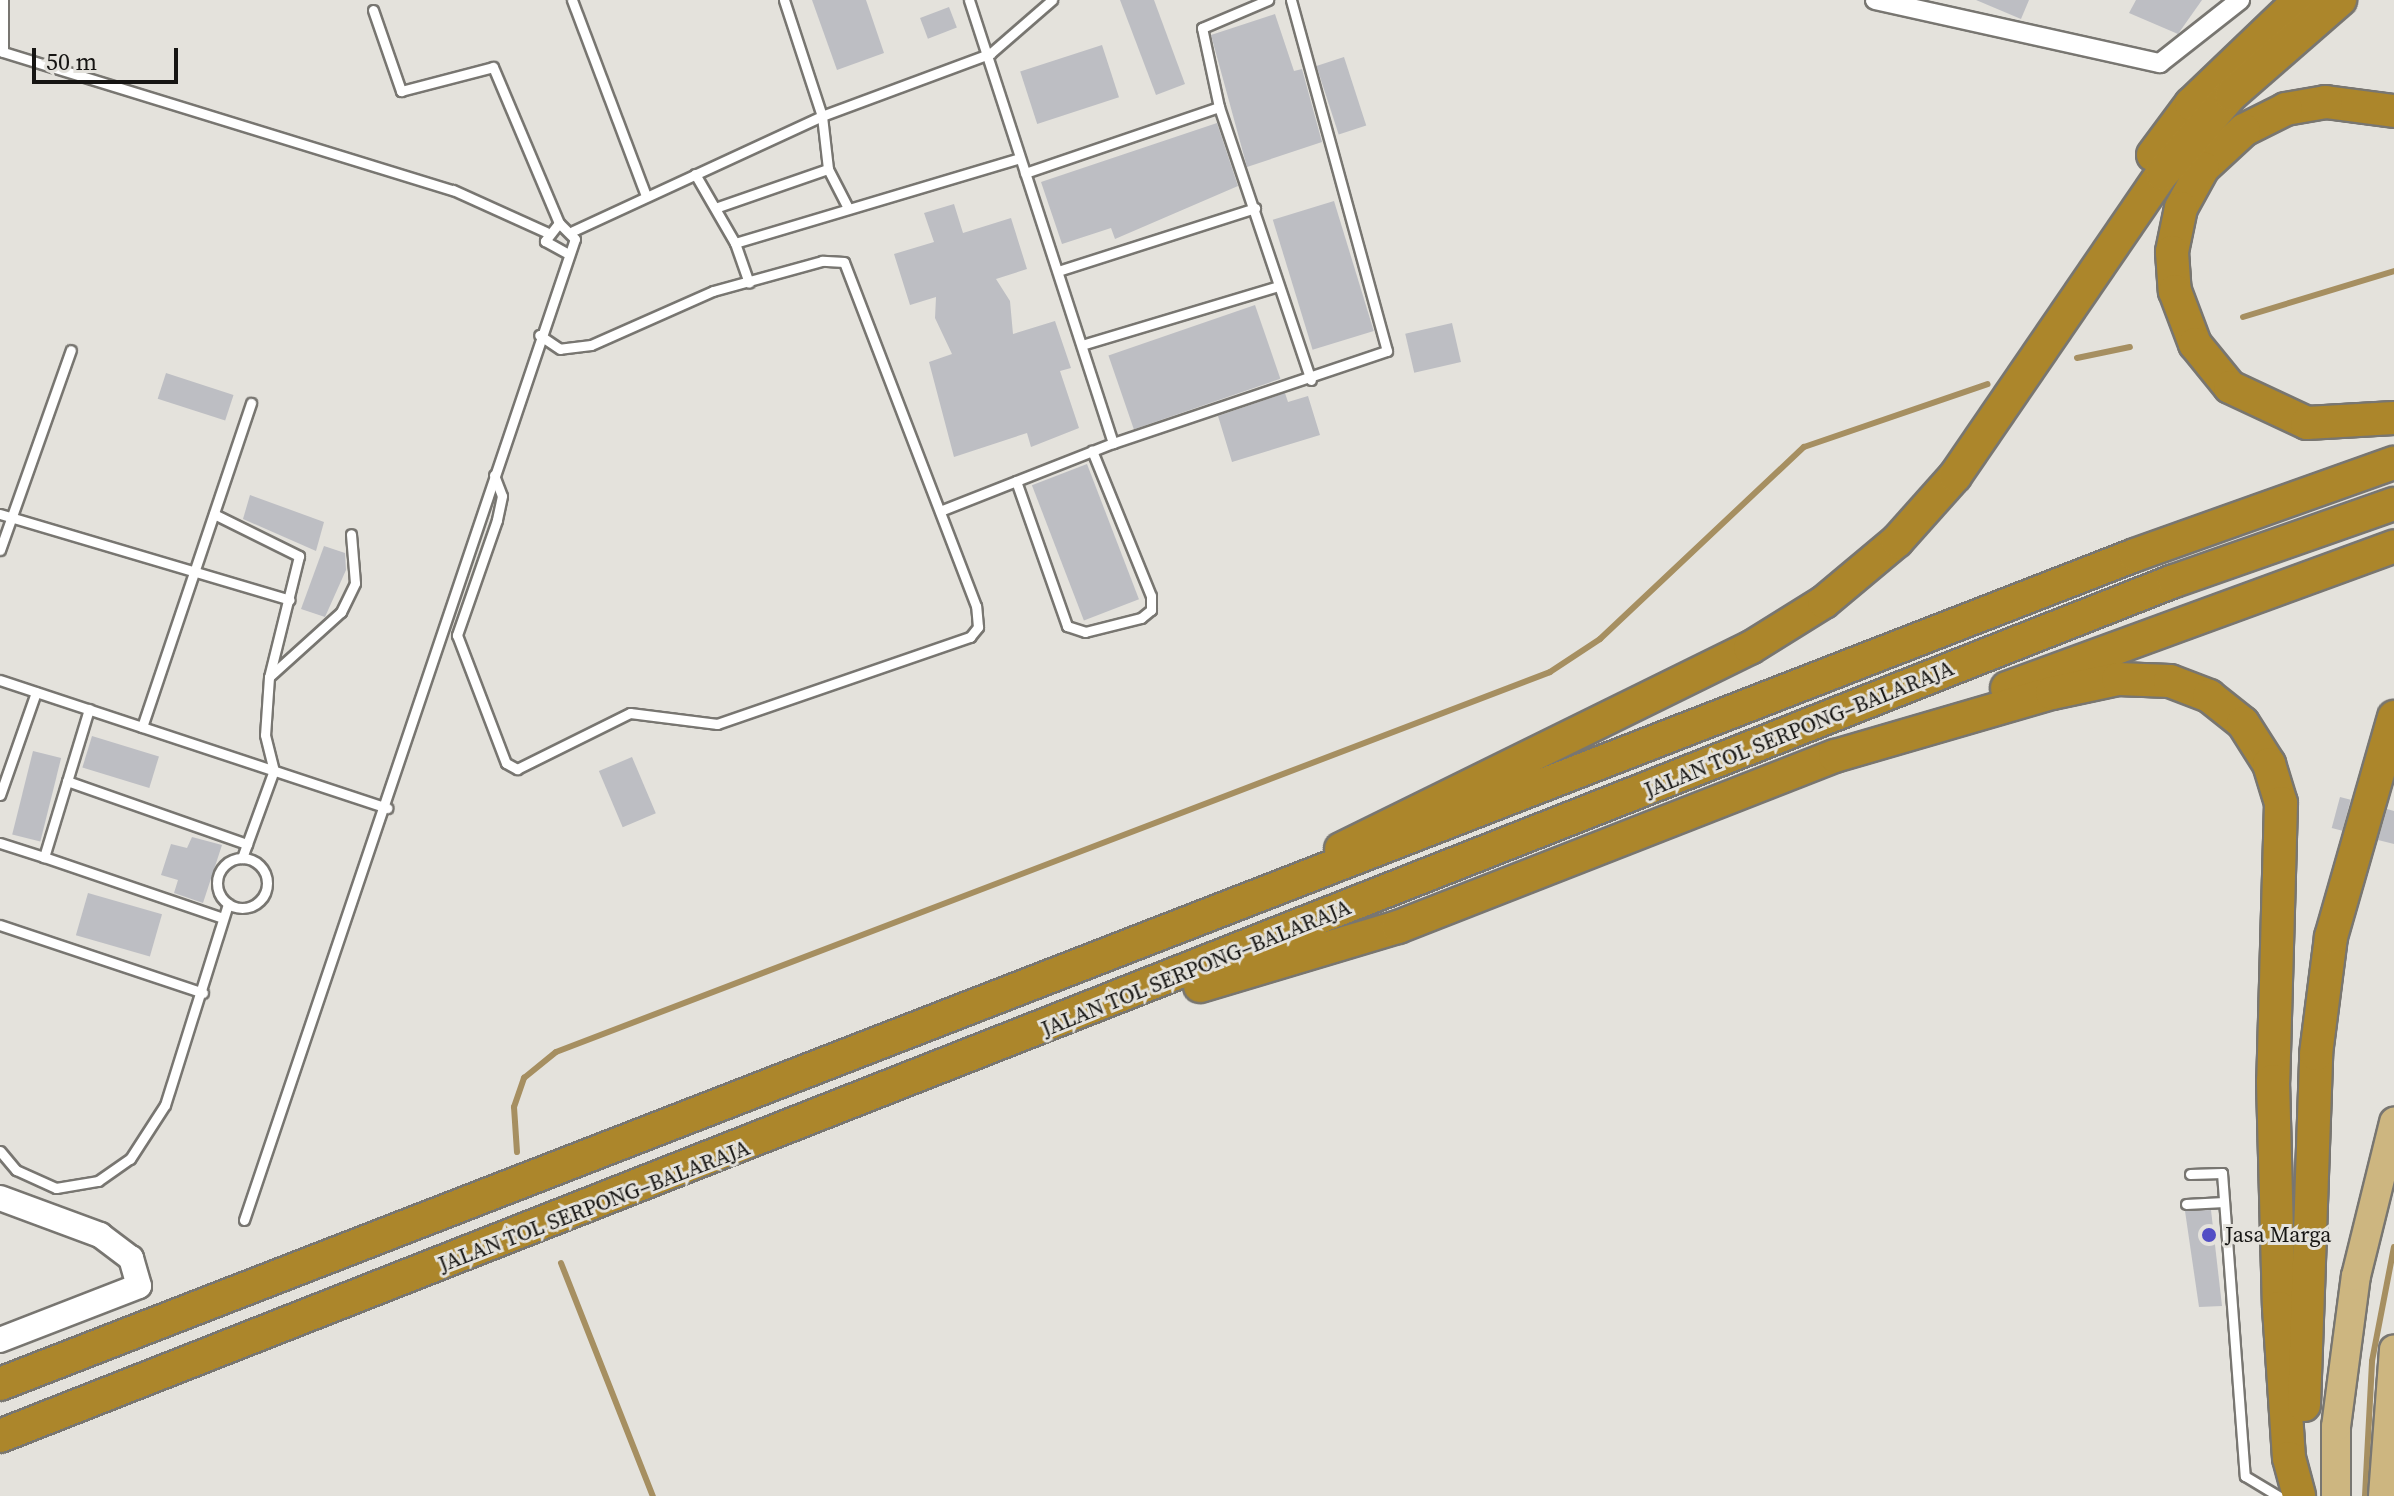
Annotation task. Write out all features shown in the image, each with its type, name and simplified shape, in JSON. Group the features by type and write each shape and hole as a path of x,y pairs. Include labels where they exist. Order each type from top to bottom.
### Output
{"highway":[{"path":"2058,320 2134,181 2191,104 2300,0"},
{"path":"1178,932 1750,648 1824,602 1897,541 1955,476 2058,320 2162,174 2231,95 2340,0"},
{"path":"2394,111 2326,102 2286,109 2244,130 2203,168 2181,208 2172,252 2175,291 2195,344 2230,387 2307,423 2394,418"},
{"name":"JALAN TOL SERPONG–BALARAJA","path":"0,1384 1178,932 2135,555 2394,463"},
{"name":"JALAN TOL SERPONG–BALARAJA","path":"0,1436 2174,581 2394,504"},
{"path":"993,1048 1398,927 2189,615 2394,546"},
{"path":"1835,756 2118,679 2170,681 2209,696 2243,723 2269,764 2281,803 2285,861 2273,1081 2279,1308 2289,1458 2301,1496"},
{"path":"2301,1496 2316,1054 2331,937 2394,717"}],"main road":[{"path":"2336,1496 2336,1427 2356,1276 2394,1122"},
{"path":"2383,1496 2394,1349"}],"street":[{"path":"1882,1 2160,63 2240,0"},
{"path":"0,1198 100,1235 131,1258 139,1286 0,1340"}],"lane":[{"path":"3,0 2,51 453,190 546,232"},
{"path":"572,0 646,196"},
{"path":"784,0 822,116 828,169 847,206"},
{"path":"969,0 991,53 1020,158 1085,344 1113,443"},
{"path":"244,1220 387,808 573,231 822,116 991,53 1052,0"},
{"path":"1268,0 1202,28 1219,107 1311,380"},
{"path":"940,511 1113,443 1383,355 1388,346 1291,0"},
{"path":"373,10 401,91 493,67 559,223 573,231"},
{"path":"1025,173 1219,107"},
{"path":"735,243 847,206 909,196 1020,158"},
{"path":"718,207 828,169"},
{"path":"695,174 718,207 749,283"},
{"path":"1058,271 1255,208"},
{"path":"546,232 559,223"},
{"path":"546,232 549,249 565,252"},
{"path":"494,475 502,496 497,520 457,635 506,763 517,769 630,713 717,724 970,637 978,627 976,606 847,266 832,259 749,283 664,310 591,345 560,349 539,335"},
{"path":"1085,344 1278,286"},
{"path":"0,550 71,350"},
{"path":"142,727 251,403"},
{"path":"1016,481 1067,626 1085,632 1141,618 1151,610 1151,596 1092,451"},
{"path":"0,514 290,600"},
{"path":"214,514 298,552 290,600 269,677 265,735 274,770 242,858 220,871 216,885 228,904 241,909 263,897 264,871 242,858"},
{"path":"269,677 341,612 355,583 351,534"},
{"path":"0,680 387,808"},
{"path":"0,795 36,692"},
{"path":"44,857 89,709"},
{"path":"67,781 247,844"},
{"path":"0,843 223,918"},
{"path":"0,1151 16,1170 56,1188 98,1181 130,1159 158,1123 203,993 228,904"},
{"path":"0,925 203,993"},
{"path":"2190,1174 2222,1173 2245,1476 2278,1496"},
{"path":"2186,1204 2224,1202"}],"building":[{"path":"812,0 866,0 884,53 837,70"},
{"path":"1120,0 1154,0 1185,84 1156,95"},
{"path":"1976,0 2029,0 2021,19"},
{"path":"2136,0 2202,0 2178,34 2129,13"},
{"path":"949,7 957,28 928,39 920,18"},
{"path":"1275,14 1294,71 1302,69 1322,142 1247,167 1211,35"},
{"path":"1102,45 1119,97 1037,124 1020,72"},
{"path":"1344,57 1366,125 1339,134 1316,66"},
{"path":"1217,123 1238,186 1115,239 1111,228 1062,244 1041,182"},
{"path":"1334,201 1374,331 1313,350 1273,220"},
{"path":"954,204 963,233 1011,218 1027,269 996,279 1010,301 1013,334 1055,321 1071,368 1060,371 1079,428 1031,447 1027,433 954,457 929,362 952,354 935,318 936,297 910,305 894,254 934,242 924,213"},
{"path":"1255,305 1280,379 1134,429 1108,355"},
{"path":"1452,323 1461,362 1414,373 1405,334"},
{"path":"166,373 234,395 225,421 158,399"},
{"path":"1285,393 1288,402 1308,396 1320,435 1232,462 1218,416"},
{"path":"1087,464 1139,599 1084,621 1032,485"},
{"path":"250,495 324,522 316,551 243,519"},
{"path":"324,546 345,553 346,570 325,617 301,609"},
{"path":"92,736 159,756 149,788 82,768"},
{"path":"33,751 61,758 40,841 12,834"},
{"path":"632,757 656,813 623,827 599,771"},
{"path":"2340,797 2351,800 2342,831 2332,828"},
{"path":"2387,809 2394,811 2394,844 2378,840"},
{"path":"192,837 222,845 203,903 174,893 178,880 161,875 171,844 187,848"},
{"path":"88,893 162,914 150,957 76,935"},
{"path":"2211,1210 2222,1306 2199,1307 2185,1211"}],"waterway":[{"path":"2243,317 2394,271"},
{"path":"2077,358 2130,347"},
{"path":"517,1152 514,1107 524,1078 556,1052 1550,672 1600,639 1804,447 1988,384"},
{"path":"2365,1496 2372,1361 2394,1247"},
{"path":"561,1263 653,1496"}],"place":[{"name":"Jasa Marga","path":"2209,1235"}]}
